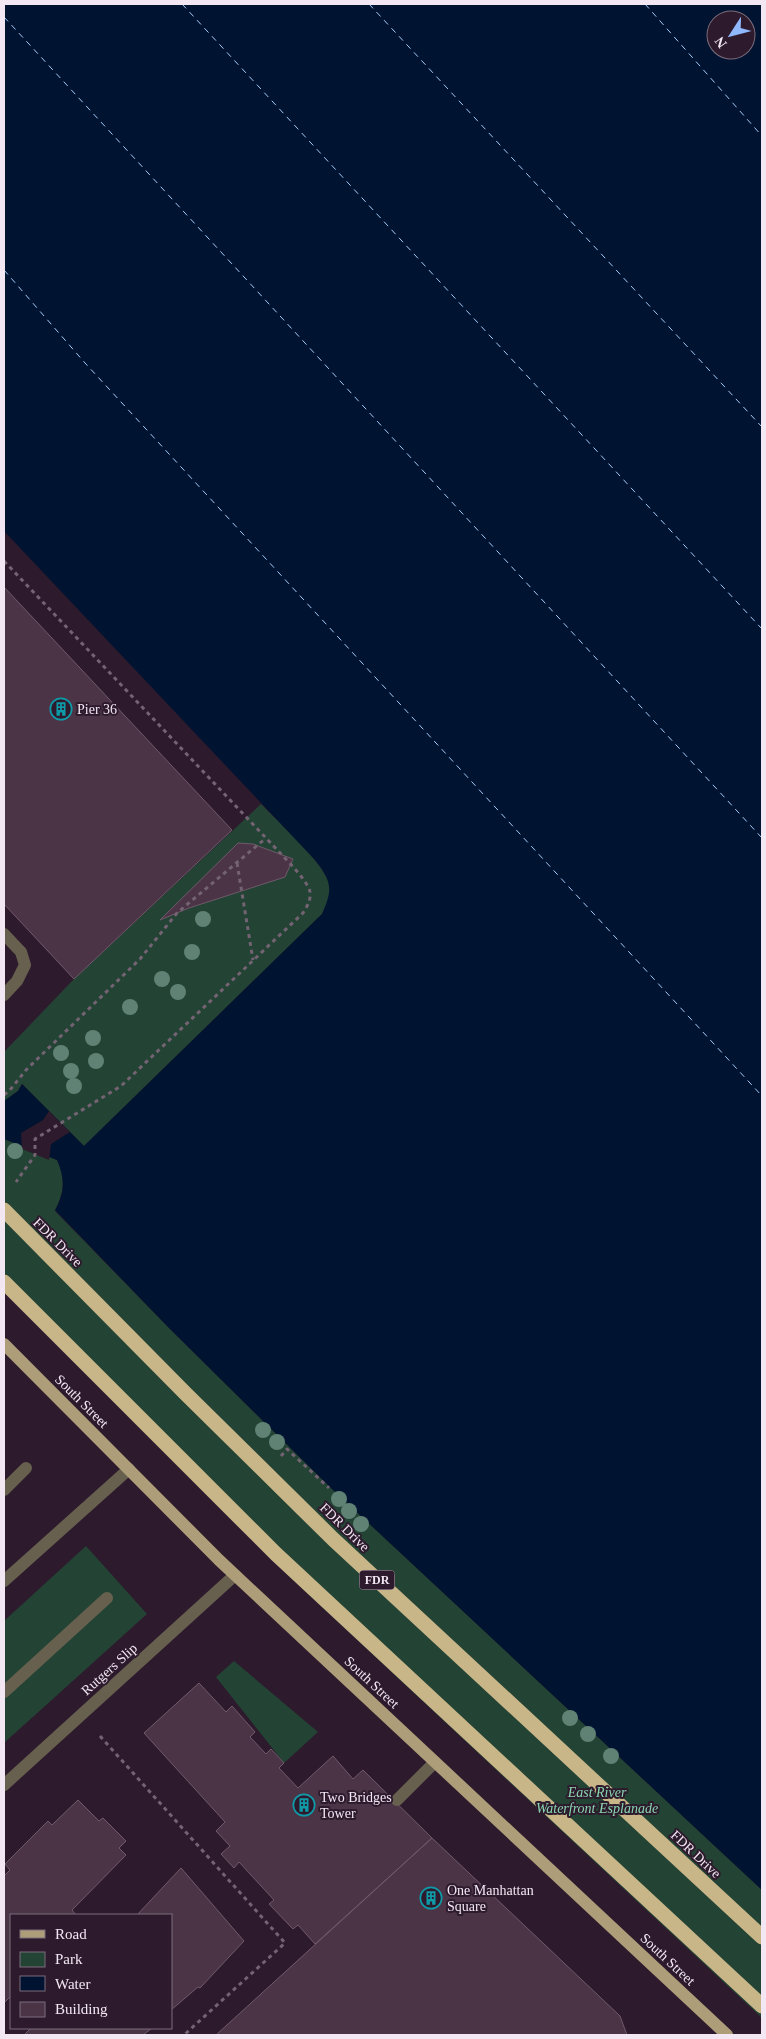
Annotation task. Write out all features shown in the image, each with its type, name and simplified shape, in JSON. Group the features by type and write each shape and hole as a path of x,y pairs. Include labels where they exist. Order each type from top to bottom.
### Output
{"highway":[{"name":"FDR Drive","path":"4,1210 187,1396 334,1539 762,1937"},
{"path":"4,1282 276,1554 762,2006"}],"main road":[{"name":"South Street","path":"4,1344 235,1575 728,2035"}],"street":[{"path":"4,934 21,952 25,965 17,982 4,995"},
{"path":"4,1490 26,1468"},
{"path":"4,1582 129,1469"},
{"name":"Rutgers Slip","path":"4,1785 235,1575"},
{"path":"4,1692 108,1598"},
{"path":"397,1800 435,1762"}],"path":[{"path":"4,561 266,838 305,881 310,890 310,902 303,913 121,1086 36,1139 35,1155 16,1182"},
{"path":"4,1095 26,1070 140,959 177,913 266,838"},
{"path":"237,862 253,961"},
{"path":"285,1452 287,1449 329,1488"},
{"path":"100,1736 285,1943 184,2035"}],"green space":[{"path":"261,804 312,857 328,879 331,891 322,914 84,1146 22,1084 18,1091 4,1101 4,1052 74,979"},
{"name":"East River Waterfront Esplanade","path":"4,1139 57,1160 62,1173 63,1186 55,1211 169,1328 332,1489 762,1890 762,2018 293,1580 4,1291"},
{"path":"86,1546 147,1614 4,1743 4,1621"},
{"path":"234,1661 318,1732 284,1763 216,1677"}],"water":[{"path":"4,4 762,4 762,1890 332,1489 169,1328 55,1210 61,1198 63,1185 57,1160 4,1139 4,1101 18,1091 22,1084 84,1146 322,914 328,898 329,886 325,874 315,860 4,531"}],"pier":[{"path":"49,1111 70,1132 51,1144 49,1160 22,1149 21,1133 43,1120"}],"building":[{"name":"Pier 36","path":"4,587 232,830 74,979 4,904"},
{"path":"238,843 253,844 293,859 285,877 189,908 160,920"},
{"name":"Two Bridges Tower","path":"199,1683 226,1712 232,1706 255,1732 250,1737 266,1754 271,1749 284,1763 279,1768 298,1788 333,1756 353,1779 363,1770 432,1838 315,1944 298,1925 293,1929 269,1904 274,1900 239,1862 234,1868 221,1854 230,1846 216,1831 225,1822 144,1733"},
{"path":"78,1800 99,1821 103,1818 126,1841 119,1848 126,1855 72,1910 75,1914 10,1914 10,1997 4,2003 4,1876 10,1870 5,1864 48,1821 52,1825"},
{"name":"One Manhattan Square","path":"432,1838 620,2016 627,2035 216,2035"},
{"path":"181,1868 244,1941 200,1988 198,1987 172,2009 172,1914 138,1914"},
{"path":"30,2029 151,2029 143,2035 24,2035"}],"ferry route":[{"path":"182,4 762,629"},
{"path":"369,4 762,427"},
{"path":"645,4 762,136"},
{"path":"4,17 762,838"},
{"path":"4,270 85,363 762,1096"}],"place":[{"name":"Pier 36","path":"61,709"},
{"name":"Two Bridges Tower","path":"304,1805"},
{"name":"One Manhattan Square","path":"431,1898"}]}
